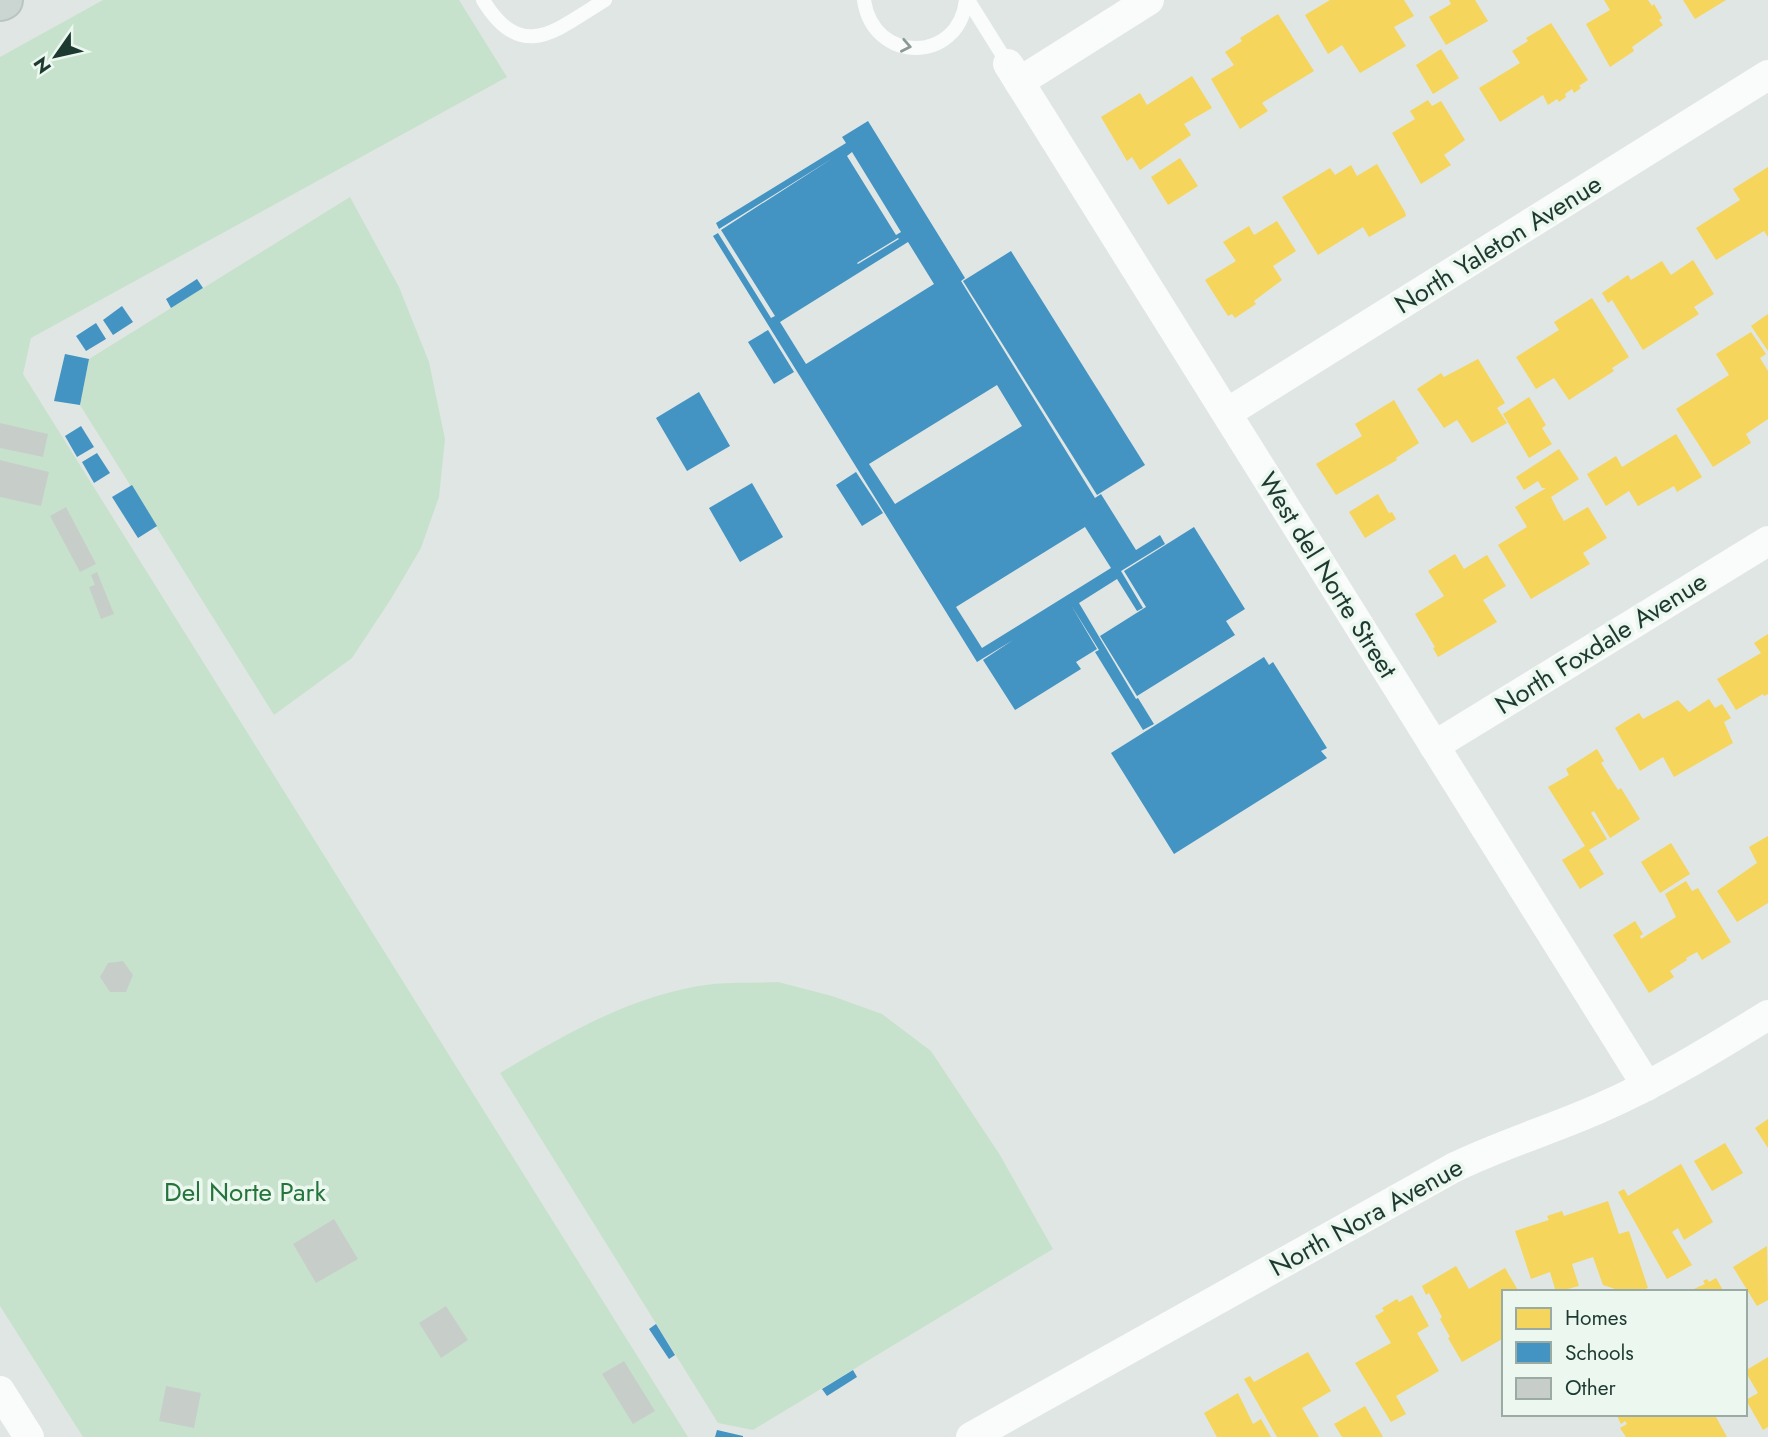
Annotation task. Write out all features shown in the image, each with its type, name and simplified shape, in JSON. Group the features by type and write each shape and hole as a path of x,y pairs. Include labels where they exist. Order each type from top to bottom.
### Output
{"street":[{"path":"1013,73 1149,0"},
{"name":"West del Norte Street","path":"1013,73 1647,1086"},
{"name":"North Yaleton Avenue","path":"1227,413 1768,75"},
{"name":"North Foxdale Avenue","path":"1434,746 1768,541"},
{"name":"North Nora Avenue","path":"971,1437 1453,1168 1492,1149 1581,1116 1647,1086 1768,1015"},
{"path":"0,1391 29,1437"}],"lane":[{"path":"483,0 496,21 513,33 528,37 541,37 605,0"},
{"path":"864,0 871,24 879,33 899,46 910,48 934,45 945,39 961,21 967,0"},
{"path":"967,0 1013,73"}],"green space":[{"name":"Del Norte Park","path":"103,0 459,0 507,77 31,338 23,374 688,1437 83,1437 0,1306 0,57"},
{"path":"350,197 399,287 429,362 445,439 439,497 421,548 352,658 274,715 80,405 89,359"},
{"path":"778,982 832,996 882,1014 931,1051 1000,1155 1053,1249 753,1430 718,1423 500,1073 602,1017 656,996 713,984"}],"building: Homes":[{"path":"1330,0 1404,0 1414,16 1394,27 1406,46 1360,73 1342,45 1328,54 1305,15"},
{"path":"1449,0 1475,0 1488,21 1446,45 1429,17 1451,4"},
{"path":"1604,0 1648,0 1652,6 1654,4 1663,25 1632,47 1634,51 1610,67 1586,24 1610,10"},
{"path":"1683,0 1726,0 1695,19"},
{"path":"1278,14 1314,71 1262,103 1268,111 1240,129 1211,79 1234,65 1225,52 1242,41 1240,38"},
{"path":"1551,23 1588,80 1574,93 1572,89 1565,94 1566,97 1559,102 1557,99 1548,105 1543,95 1500,122 1479,88 1520,63 1512,51 1528,41 1526,38"},
{"path":"1441,49 1459,78 1433,94 1416,65"},
{"path":"1192,76 1212,108 1184,124 1191,135 1140,170 1132,157 1127,161 1101,117 1140,93 1147,105"},
{"path":"1428,100 1432,106 1441,101 1465,140 1444,155 1451,165 1421,184 1392,133 1415,119 1410,111"},
{"path":"1180,158 1198,186 1168,205 1151,177"},
{"path":"1377,164 1406,216 1369,237 1363,227 1318,255 1282,197 1330,168 1335,175 1351,165 1357,176"},
{"path":"1768,167 1768,237 1764,231 1716,260 1696,228 1740,200 1733,189"},
{"path":"1277,221 1296,251 1273,266 1282,280 1254,301 1256,304 1235,318 1232,314 1228,316 1205,280 1236,261 1223,242 1249,226 1254,235"},
{"path":"1693,260 1714,294 1694,307 1699,314 1643,350 1612,300 1608,303 1602,293 1628,275 1631,280 1662,261 1671,275"},
{"path":"1592,298 1629,357 1612,368 1614,371 1569,400 1554,378 1536,389 1516,357 1559,330 1554,322"},
{"path":"1768,314 1768,351 1751,326"},
{"path":"1751,332 1766,354 1760,358 1768,371 1768,419 1746,434 1751,443 1713,467 1676,409 1729,375 1716,354"},
{"path":"1478,359 1505,403 1497,408 1507,423 1472,443 1457,420 1444,428 1417,389 1441,373 1444,377"},
{"path":"1529,397 1546,425 1542,428 1552,444 1529,458 1503,414"},
{"path":"1394,400 1419,443 1396,458 1397,460 1336,495 1316,464 1362,436 1355,424"},
{"path":"1676,434 1702,477 1677,492 1674,486 1638,506 1629,491 1606,506 1587,474 1616,456 1622,467"},
{"path":"1559,449 1579,479 1551,497 1558,511 1564,521 1588,507 1607,538 1583,553 1590,564 1531,599 1498,545 1527,527 1515,507 1546,488 1542,488 1538,481 1524,490 1516,477"},
{"path":"1378,494 1389,513 1392,512 1396,519 1365,538 1349,512"},
{"path":"1455,554 1464,569 1487,555 1506,586 1483,600 1497,622 1438,657 1415,614 1444,596 1428,571"},
{"path":"1768,634 1768,694 1763,694 1736,710 1717,679 1761,653 1754,643"},
{"path":"1709,699 1715,708 1722,704 1731,718 1724,722 1733,743 1674,777 1663,757 1640,771 1615,728 1639,713 1643,719 1678,700 1689,712"},
{"path":"1597,749 1604,761 1601,763 1618,790 1621,788 1640,819 1610,838 1594,811 1591,813 1607,839 1589,850 1604,874 1580,889 1562,860 1585,846 1548,787 1569,775 1566,769"},
{"path":"1768,836 1768,903 1737,922 1717,891 1757,863 1749,847"},
{"path":"1671,843 1690,874 1660,893 1641,862"},
{"path":"1686,881 1692,891 1698,888 1731,942 1702,960 1697,952 1686,958 1687,960 1670,971 1674,977 1649,993 1613,935 1635,921 1643,934 1641,939 1676,917 1665,894"},
{"path":"1768,1119 1768,1148 1755,1128"},
{"path":"1725,1143 1743,1173 1712,1191 1694,1161"},
{"path":"1681,1164 1713,1222 1684,1240 1678,1228 1672,1232 1692,1265 1667,1279 1618,1192 1624,1189 1628,1196"},
{"path":"1608,1201 1619,1234 1629,1231 1648,1288 1615,1290 1603,1285 1593,1257 1572,1264 1579,1286 1555,1290 1550,1272 1531,1279 1515,1231 1549,1220 1547,1216 1562,1211 1564,1216"},
{"path":"1767,1246 1768,1300 1757,1306 1733,1267"},
{"path":"1456,1266 1469,1289 1505,1268 1518,1290 1502,1290 1502,1339 1462,1362 1448,1338 1450,1337 1440,1319 1442,1317 1422,1286"},
{"path":"1716,1278 1723,1290 1692,1290 1705,1284 1703,1281 1707,1279 1709,1282"},
{"path":"1412,1295 1429,1326 1417,1333 1439,1371 1396,1396 1406,1414 1391,1422 1355,1363 1391,1343 1375,1316 1397,1299 1399,1302"},
{"path":"1308,1352 1331,1391 1302,1408 1319,1437 1277,1437 1244,1379 1250,1376 1254,1382"},
{"path":"1768,1357 1768,1427 1763,1430 1747,1402 1758,1393 1747,1370"},
{"path":"1238,1393 1253,1424 1261,1419 1271,1437 1217,1437 1204,1413"},
{"path":"1365,1406 1383,1437 1342,1437 1334,1424"},
{"path":"1617,1416 1718,1416 1727,1437 1626,1437 1620,1428 1627,1424 1625,1421 1621,1424"}],"building: Schools":[{"path":"868,121 965,278 961,281 1095,498 1101,494 1136,550 1160,535 1165,544 1121,571 1143,608 1137,611 1117,579 1079,603 1136,699 1138,698 1154,724 1143,730 1095,652 1099,650 1071,605 1097,649 1076,662 1081,669 1015,710 983,660 1013,640 977,662 713,236 718,233 771,318 775,316 721,230 833,158 719,229 716,223 846,143 842,137","holes":["852,152 901,232 896,235 847,156","898,238 899,239 858,264","908,242 934,284 806,364 780,322","997,385 1022,426 895,504 869,464","1085,527 1111,568 982,648 956,607"]},
{"path":"1011,251 1145,465 1097,495 963,281"},
{"path":"197,279 203,288 171,308 166,299"},
{"path":"122,306 133,322 113,335 103,320"},
{"path":"96,323 106,339 86,351 76,336"},
{"path":"768,330 794,372 774,384 748,342"},
{"path":"65,354 89,359 80,405 54,401"},
{"path":"699,392 730,446 687,471 656,418"},
{"path":"81,426 94,447 77,457 65,436"},
{"path":"97,453 110,473 94,483 82,462"},
{"path":"856,472 883,513 862,526 836,485"},
{"path":"752,483 783,537 740,562 709,508"},
{"path":"132,485 157,526 138,538 112,497"},
{"path":"1194,527 1245,609 1226,621 1235,635 1137,696 1100,636 1146,607 1124,571"},
{"path":"1264,657 1269,665 1273,662 1327,748 1321,751 1327,758 1174,854 1111,753"},
{"path":"656,1324 675,1355 669,1359 649,1329"},
{"path":"853,1370 857,1377 827,1396 822,1389"},
{"path":"717,1430 743,1436 743,1437 715,1437"}],"building: Other":[{"path":"0,423 48,434 43,457 0,448"},
{"path":"0,460 49,472 41,506 0,497"},
{"path":"66,507 96,564 80,572 50,516"},
{"path":"97,572 114,614 101,619 89,587 95,585 91,575"},
{"path":"123,961 133,975 126,992 110,992 100,977 108,963"},
{"path":"334,1219 358,1259 316,1283 293,1244"},
{"path":"446,1306 468,1340 441,1358 419,1323"},
{"path":"624,1361 655,1411 633,1424 602,1374"},
{"path":"166,1386 201,1393 194,1428 159,1421"}]}
